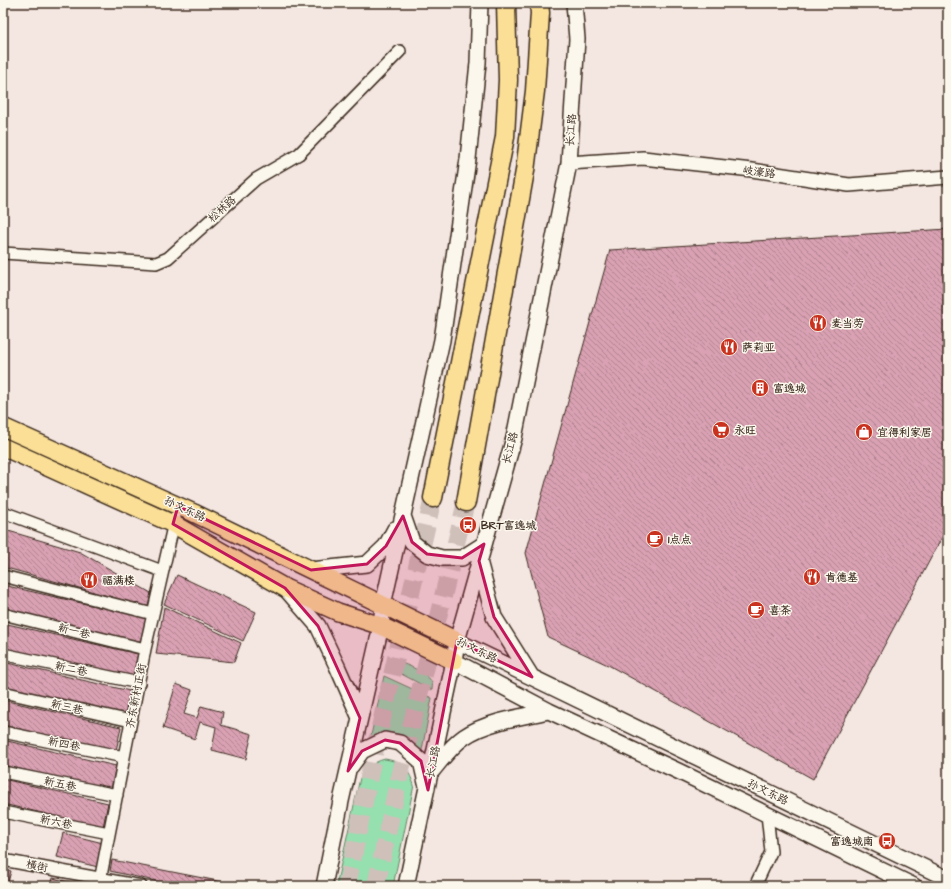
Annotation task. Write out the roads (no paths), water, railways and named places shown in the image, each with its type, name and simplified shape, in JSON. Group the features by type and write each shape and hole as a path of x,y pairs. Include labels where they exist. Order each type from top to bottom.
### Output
{"highway":[{"path":"433,498 505,137 508,80 506,3"},
{"path":"466,502 525,171 535,91 540,13 539,3"}],"main road":[{"path":"324,886 348,770 381,626 383,605 442,340 468,160 478,63 480,3"},
{"name":"长江路","path":"406,886 428,790 457,641 514,438 569,163 577,39 574,3"},
{"name":"孙文东路","path":"3,427 178,506 948,879"},
{"name":"孙文东路","path":"3,447 173,524 286,588 338,612 381,626 454,661 549,711 768,814 914,886"},
{"path":"403,516 412,542 427,554 442,558 462,558 484,544"},
{"path":"311,570 367,564 386,546 403,516"},
{"path":"479,561 494,617 532,677"},
{"path":"286,588 318,626 360,718"},
{"path":"431,772 453,746 474,730 521,716 549,711"},
{"path":"348,770 362,751 385,740 400,743 421,761 428,790"}],"street":[{"name":"松林路","path":"3,253 156,263 168,258 256,179 299,154 400,51"},
{"name":"岐濠路","path":"569,163 642,158 752,170 849,185 948,177"},
{"name":"齐东新村正街","path":"100,882 153,614 178,506"},
{"path":"4,512 162,571"},
{"path":"3,576 153,614"},
{"name":"新一巷","path":"3,614 146,649"},
{"name":"新二巷","path":"3,654 139,684"},
{"name":"新三巷","path":"3,692 131,721"},
{"name":"新四巷","path":"3,732 124,756"},
{"name":"新五巷","path":"3,772 117,795"},
{"name":"新六巷","path":"3,812 109,833"},
{"path":"755,886 771,852 768,814"},
{"name":"横街","path":"3,860 100,882 141,886"}],"tunnel":[{"path":"347,886 372,762 433,498"},
{"path":"376,886 400,773 466,502"}],"place":[{"name":"麦当劳","path":"818,323"},
{"name":"萨莉亚","path":"729,347"},
{"name":"富逸城","path":"760,388"},
{"name":"永旺","path":"721,430"},
{"name":"宜得利家居","path":"864,432"},
{"name":"BRT富逸城","path":"468,525"},
{"name":"1点点","path":"655,539"},
{"name":"肯德基","path":"812,577"},
{"name":"福满楼","path":"89,580"},
{"name":"喜茶","path":"756,610"},
{"name":"富逸城南","path":"887,841"}]}
